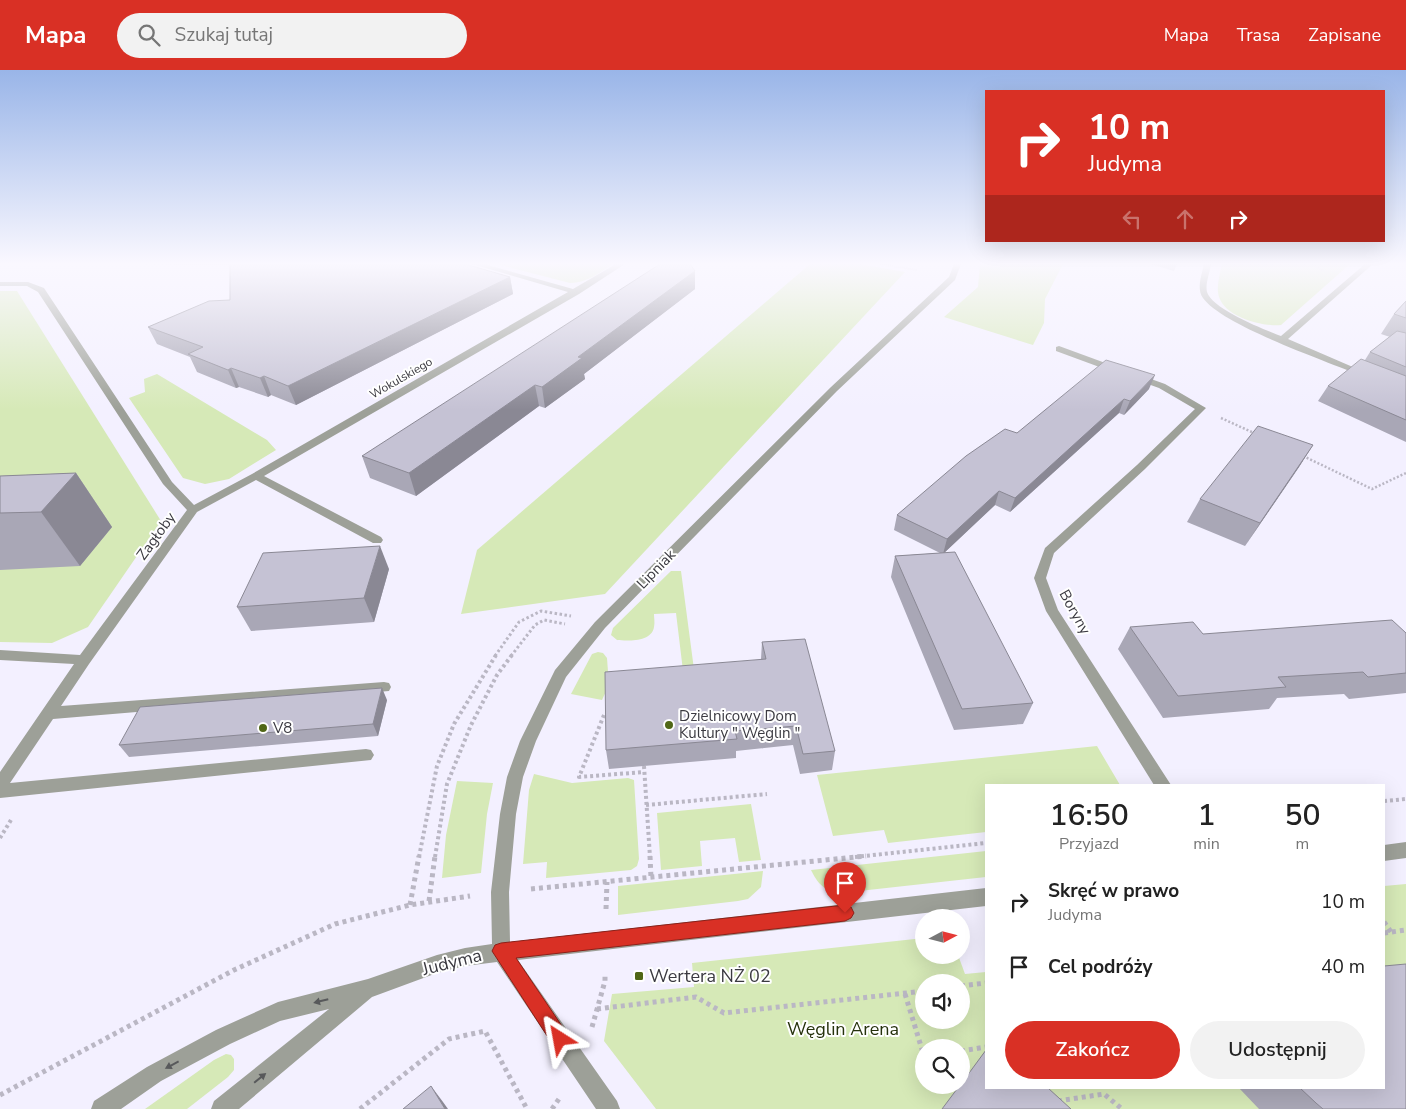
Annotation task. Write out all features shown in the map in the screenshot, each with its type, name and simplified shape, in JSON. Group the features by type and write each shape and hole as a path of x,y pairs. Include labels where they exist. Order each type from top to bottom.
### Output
{"street":[{"name":"Zagłoby","path":"0,785 84,660 192,510 168,484 57,312"},
{"name":"Wokulskiego","path":"192,510 256,476 540,312"},
{"name":"Lipniak","path":"501,951 500,892 508,814 515,776 528,741 560,674 597,629 834,389 917,312"},
{"path":"1225,312 1233,318 1375,379"},
{"path":"1283,339 1314,312"},
{"path":"1059,349 1162,386 1201,408"},
{"name":"Boryny","path":"1163,784 1052,610 1040,578 1049,551 1141,467 1201,408"},
{"path":"256,476 377,540"},
{"path":"0,655 84,660"},
{"path":"49,713 384,687"},
{"path":"0,791 366,755"},
{"path":"1385,853 1406,850"},
{"name":"Judyma","path":"102,1109 154,1074 223,1037 278,1012 368,990 437,964 501,951 985,897"},
{"path":"501,951 579,1068 609,1109"},
{"name":"Judyma","path":"222,1109 368,990"}],"path":[{"path":"1201,408 1255,433"},
{"path":"1300,455 1372,489 1406,473"},
{"path":"410,905 437,766 454,724 484,672 519,622 540,611 562,614 597,629"},
{"path":"429,901 437,839 447,784 471,725 497,675 535,625 544,620 597,629"},
{"path":"604,715 579,777 644,769 651,878"},
{"path":"646,806 767,794"},
{"path":"1385,801 1406,799"},
{"path":"552,1109 579,1068 605,981 607,882"},
{"path":"1385,923 1391,932"},
{"path":"1385,933 1406,930"},
{"path":"970,985 985,983"},
{"path":"597,1009 696,998 724,1013 915,992"},
{"path":"905,994 917,1039"},
{"path":"360,1109 449,1039 485,1031 527,1109"},
{"path":"970,1050 985,1047"},
{"path":"1051,1102 1104,1094 1122,1109"}],"green space":[{"path":"0,312 30,312 161,521 88,627 52,643 0,642"},
{"path":"754,312 867,312 605,594 461,614 477,550"},
{"path":"949,312 1044,312 1044,323 1033,345 944,317"},
{"path":"1232,312 1295,312 1281,325 1253,322"},
{"path":"157,374 267,440 276,450 229,479 205,484 183,478 129,398 145,392 144,379"},
{"path":"671,571 681,571 695,677 684,679 676,613 654,614 652,632 649,636 639,640 617,640 611,635 613,628"},
{"path":"603,653 607,658 609,685 602,700 571,694 592,654"},
{"path":"1097,746 1119,784 985,784 985,832 888,843 884,830 833,836 817,775"},
{"path":"534,774 572,783 628,778 634,780 639,859 637,866 631,870 546,878 547,862 523,864 529,790"},
{"path":"457,781 493,783 487,814 481,873 442,878 446,835"},
{"path":"751,804 761,860 739,862 735,838 700,841 702,866 661,870 657,813"},
{"path":"985,851 985,877 841,893 830,891 822,886 811,870"},
{"path":"763,871 761,887 748,899 618,915 618,886"},
{"name":"Węglin Arena","path":"1406,884 1406,1109 656,1109 604,1041 612,994 694,987 692,963 915,939 915,964 961,964 965,974 985,972 985,1089 1385,1089 1385,886"},
{"path":"226,1054 231,1055 234,1059 234,1070 228,1077 187,1109 145,1109 214,1060"}],"building":[{"path":"182,312 438,312 288,386 264,376 260,378 231,368 228,370 188,354 203,347 148,327"},
{"path":"585,312 639,312 578,357 582,358 542,387 535,385 409,473 362,456"},
{"path":"1406,312 1406,318 1394,314"},
{"path":"1397,331 1406,333 1406,367 1370,352"},
{"path":"1361,359 1406,376 1406,420 1328,386"},
{"path":"1106,360 1155,375 1130,401 1124,399 1015,498 999,491 947,539 897,515 966,456 1005,429 1017,433"},
{"path":"1258,426 1313,445 1260,523 1200,499"},
{"path":"76,473 41,512 0,513 0,476"},
{"path":"380,546 364,598 237,607 263,553"},
{"path":"955,552 1033,703 962,709 895,556"},
{"path":"1392,620 1406,633 1406,673 1368,677 1363,672 1278,677 1286,687 1178,696 1130,627 1193,622 1203,634"},
{"path":"805,639 835,751 803,754 796,726 735,731 737,739 606,750 605,672 766,659 762,642"},
{"path":"382,688 373,724 119,745 140,707"},
{"path":"1406,964 1406,1109 1323,1109 1301,1089 1385,1089 1385,966"},
{"path":"985,1051 985,1089 1049,1089 1071,1109 942,1109 953,1094 970,1094 970,1072"},
{"path":"431,1086 445,1109 403,1109"}],"place":[{"name":"Dzielnicowy Dom Kultury \" Węglin \"","path":"669,725"},
{"name":"V8","path":"263,728"},
{"name":"Wertera NŻ 02","path":"639,976"}],"route":[{"path":"560,1039 501,951 845,913"}]}
